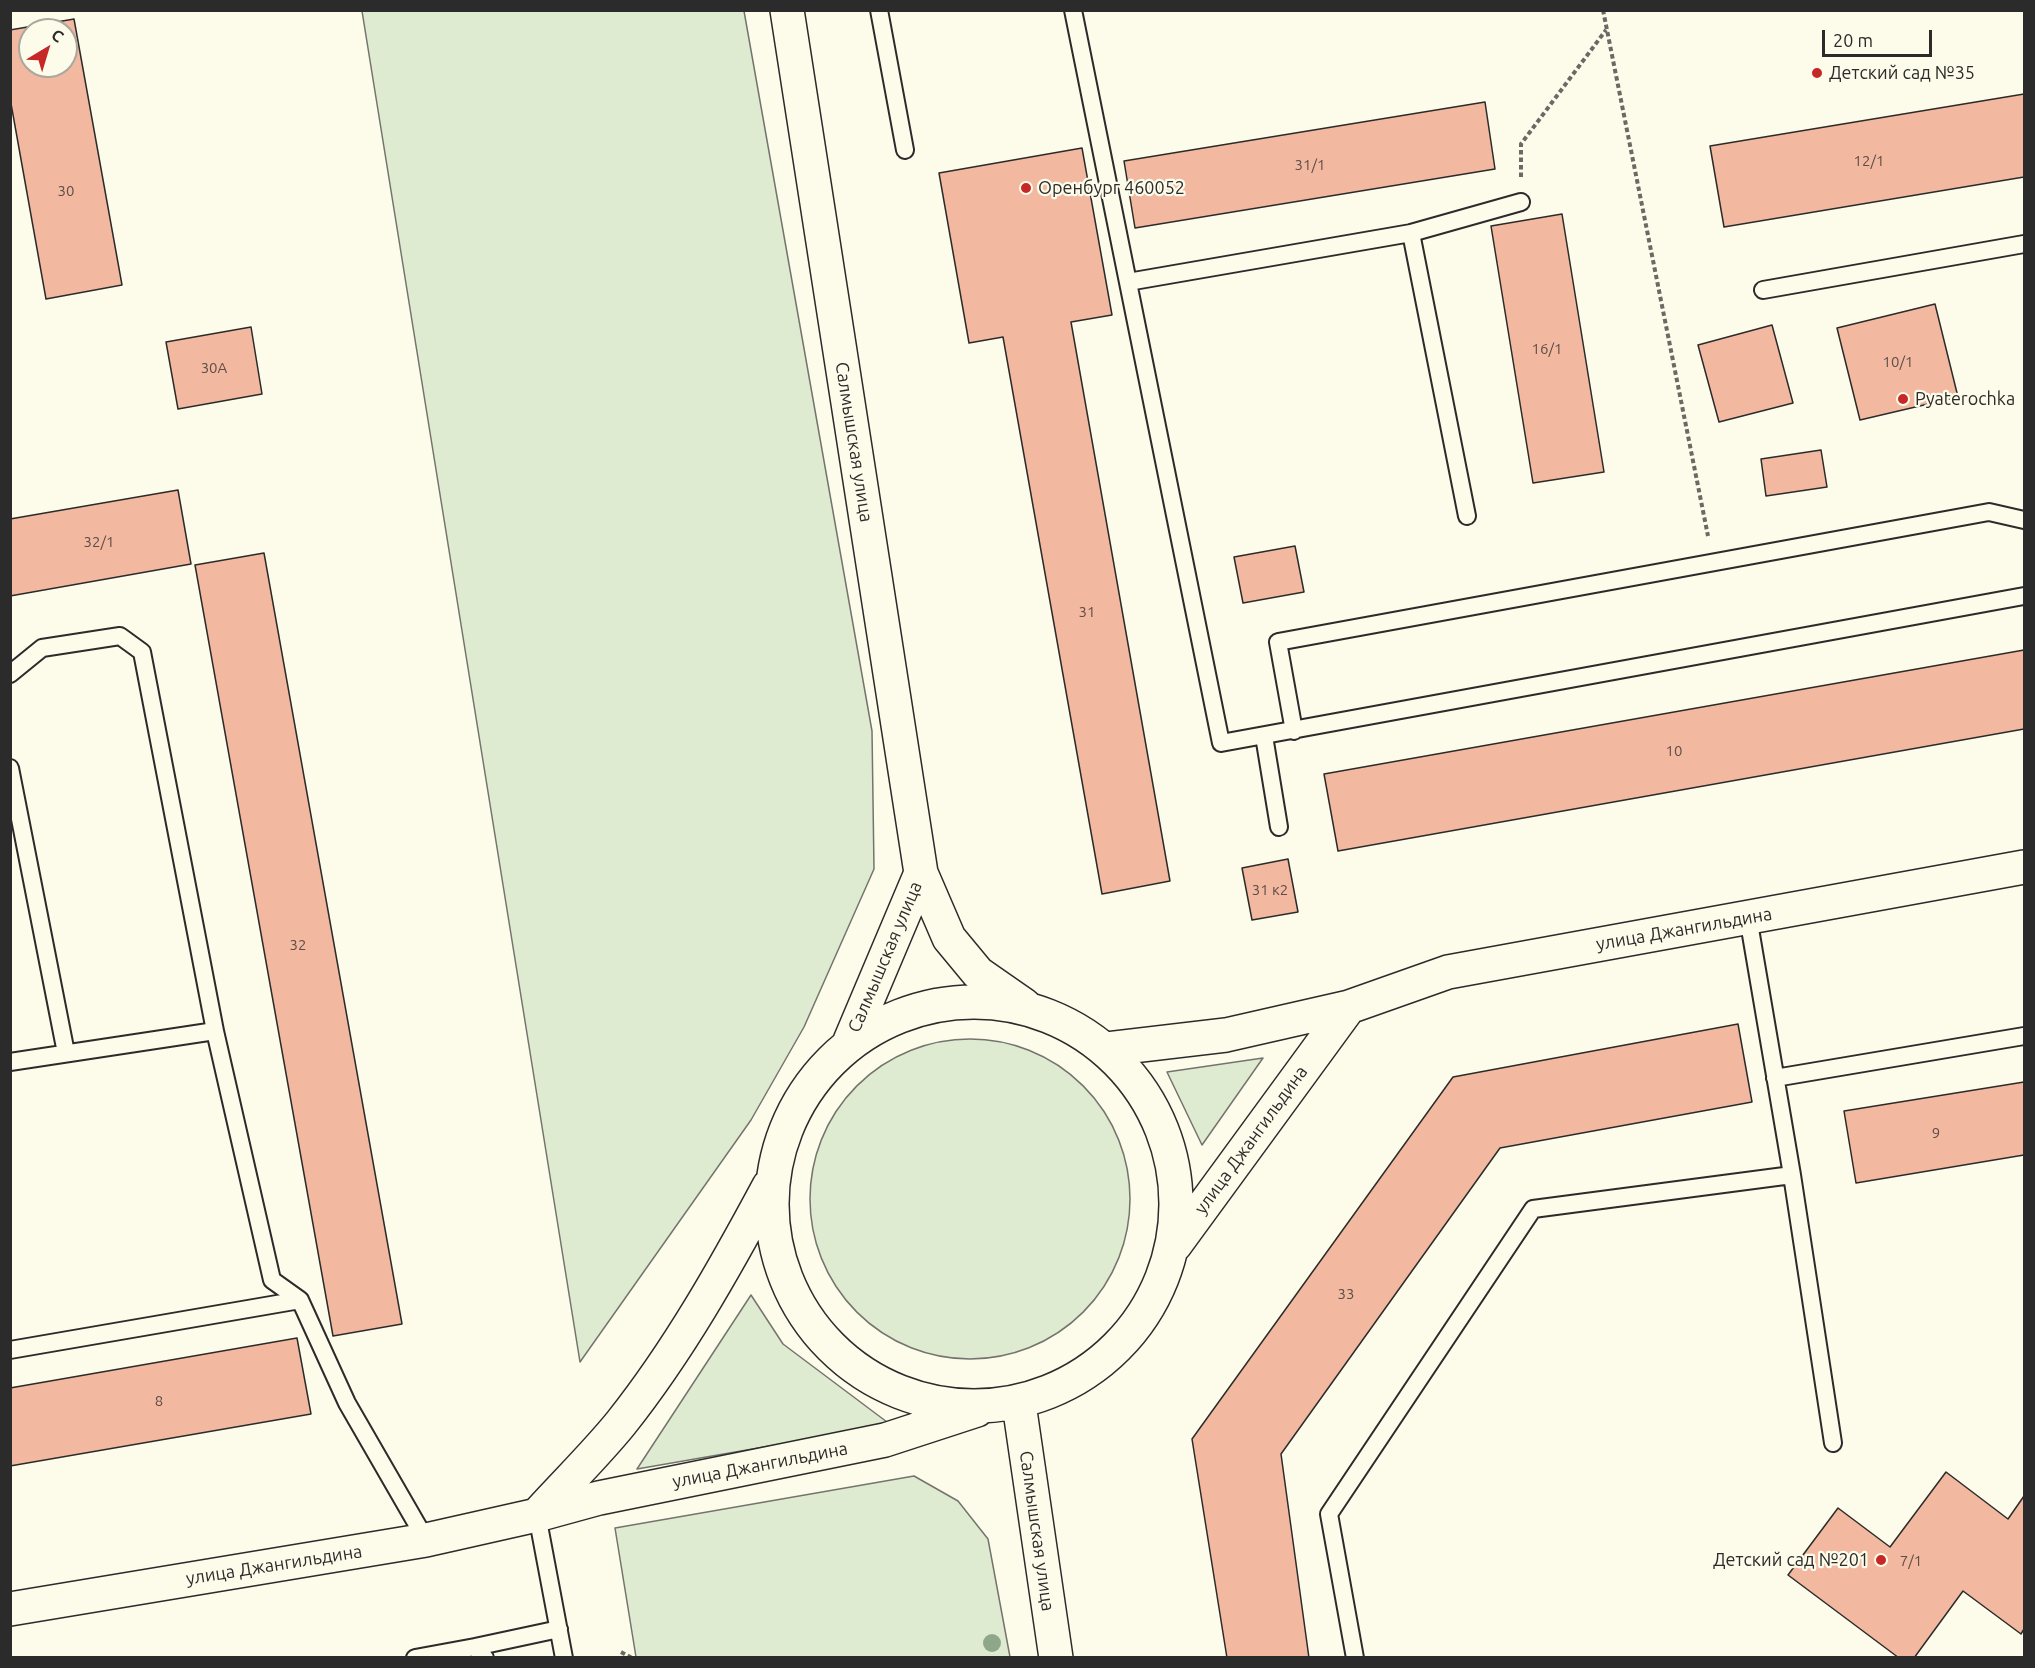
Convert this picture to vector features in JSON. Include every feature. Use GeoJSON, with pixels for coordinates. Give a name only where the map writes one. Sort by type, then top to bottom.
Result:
{"type":"FeatureCollection","features":[{"type":"Feature","properties":{"kind":"main road","name":"Салмышская улица"},"geometry":{"type":"LineString","coordinates":[[787,10],[921,873],[949,938],[978,973],[1028,1007],[1107,1049]]}},
{"type":"Feature","properties":{"kind":"main road","name":"улица Джангильдина"},"geometry":{"type":"LineString","coordinates":[[1107,1049],[1227,1035],[1349,1007],[1448,972],[2025,867]]}},
{"type":"Feature","properties":{"kind":"main road","name":"Салмышская улица"},"geometry":{"type":"LineString","coordinates":[[850,1041],[921,873]]}},
{"type":"Feature","properties":{"kind":"main road"},"geometry":{"type":"LineString","coordinates":[[537,1515],[620,1424],[681,1339],[730,1260],[770,1186],[782,1131],[810,1081],[850,1041],[905,1011],[967,1000],[1028,1007]]}},
{"type":"Feature","properties":{"kind":"main road","name":"улица Джангильдина"},"geometry":{"type":"LineString","coordinates":[[1175,1245],[1349,1007]]}},
{"type":"Feature","properties":{"kind":"main road"},"geometry":{"type":"LineString","coordinates":[[770,1186],[780,1271],[825,1345],[896,1394],[981,1409],[1018,1404],[1090,1373],[1145,1317],[1175,1245],[1176,1173],[1153,1105],[1107,1049]]}},
{"type":"Feature","properties":{"kind":"main road","name":"Салмышская улица"},"geometry":{"type":"LineString","coordinates":[[1018,1404],[1056,1658]]}},
{"type":"Feature","properties":{"kind":"main road","name":"улица Джангильдина"},"geometry":{"type":"LineString","coordinates":[[10,1609],[426,1540],[537,1515],[599,1498],[885,1440],[981,1409]]}},
{"type":"Feature","properties":{"kind":"lane"},"geometry":{"type":"LineString","coordinates":[[879,10],[905,150]]}},
{"type":"Feature","properties":{"kind":"lane"},"geometry":{"type":"LineString","coordinates":[[1073,10],[1221,743],[2025,596]]}},
{"type":"Feature","properties":{"kind":"lane"},"geometry":{"type":"LineString","coordinates":[[1128,282],[1411,233],[1521,202]]}},
{"type":"Feature","properties":{"kind":"lane"},"geometry":{"type":"LineString","coordinates":[[1411,233],[1467,516]]}},
{"type":"Feature","properties":{"kind":"lane"},"geometry":{"type":"LineString","coordinates":[[1762,290],[2025,244]]}},
{"type":"Feature","properties":{"kind":"lane"},"geometry":{"type":"LineString","coordinates":[[1294,731],[1278,642],[1989,512],[2025,520]]}},
{"type":"Feature","properties":{"kind":"lane"},"geometry":{"type":"LineString","coordinates":[[10,674],[42,648],[120,636],[142,652],[215,1030],[272,1280],[300,1300],[347,1403],[426,1540]]}},
{"type":"Feature","properties":{"kind":"lane"},"geometry":{"type":"LineString","coordinates":[[1264,736],[1279,827]]}},
{"type":"Feature","properties":{"kind":"lane"},"geometry":{"type":"LineString","coordinates":[[10,768],[66,1053]]}},
{"type":"Feature","properties":{"kind":"lane"},"geometry":{"type":"LineString","coordinates":[[1748,918],[1792,1175],[1833,1443]]}},
{"type":"Feature","properties":{"kind":"lane"},"geometry":{"type":"LineString","coordinates":[[10,1062],[215,1030]]}},
{"type":"Feature","properties":{"kind":"lane"},"geometry":{"type":"LineString","coordinates":[[1775,1078],[2025,1036]]}},
{"type":"Feature","properties":{"kind":"lane"},"geometry":{"type":"LineString","coordinates":[[1355,1658],[1329,1514],[1533,1209],[1792,1175]]}},
{"type":"Feature","properties":{"kind":"lane"},"geometry":{"type":"LineString","coordinates":[[10,1350],[300,1300]]}},
{"type":"Feature","properties":{"kind":"lane"},"geometry":{"type":"LineString","coordinates":[[537,1515],[564,1658]]}},
{"type":"Feature","properties":{"kind":"lane"},"geometry":{"type":"LineString","coordinates":[[415,1658],[480,1652],[559,1629]]}},
{"type":"Feature","properties":{"kind":"path"},"geometry":{"type":"LineString","coordinates":[[1604,10],[1713,563]]}},
{"type":"Feature","properties":{"kind":"path"},"geometry":{"type":"LineString","coordinates":[[1521,202],[1521,144],[1607,29]]}},
{"type":"Feature","properties":{"kind":"path"},"geometry":{"type":"LineString","coordinates":[[621,1652],[633,1658]]}},
{"type":"Feature","properties":{"kind":"green space"},"geometry":{"type":"Polygon","coordinates":[[[362,11],[744,11],[872,731],[874,869],[804,1027],[751,1120],[580,1362],[362,11]]]}},
{"type":"Feature","properties":{"kind":"green space"},"geometry":{"type":"Polygon","coordinates":[[[970,1039],[1001,1042],[1031,1051],[1072,1075],[1094,1097],[1118,1138],[1127,1168],[1130,1199],[1127,1230],[1118,1260],[1094,1301],[1072,1323],[1031,1347],[1001,1356],[970,1359],[939,1356],[909,1347],[868,1323],[846,1301],[822,1260],[813,1230],[810,1199],[813,1168],[822,1138],[846,1097],[868,1075],[909,1051],[939,1042],[970,1039]]]}},
{"type":"Feature","properties":{"kind":"green space"},"geometry":{"type":"Polygon","coordinates":[[[1263,1058],[1202,1145],[1167,1072],[1263,1058]]]}},
{"type":"Feature","properties":{"kind":"green space"},"geometry":{"type":"Polygon","coordinates":[[[751,1295],[783,1344],[891,1425],[637,1469],[751,1295]]]}},
{"type":"Feature","properties":{"kind":"green space"},"geometry":{"type":"Polygon","coordinates":[[[914,1476],[958,1501],[988,1539],[1010,1657],[636,1657],[615,1528],[914,1476]]]}},
{"type":"Feature","properties":{"kind":"building"},"geometry":{"type":"Polygon","coordinates":[[[18,29],[18,78],[78,78],[78,41],[122,285],[46,299],[10,98],[10,30],[18,29]]]}},
{"type":"Feature","properties":{"kind":"building"},"geometry":{"type":"Polygon","coordinates":[[[2024,94],[2024,177],[1724,227],[1710,146],[2024,94]]]}},
{"type":"Feature","properties":{"kind":"building"},"geometry":{"type":"Polygon","coordinates":[[[1485,102],[1495,169],[1135,228],[1124,161],[1485,102]]]}},
{"type":"Feature","properties":{"kind":"building"},"geometry":{"type":"Polygon","coordinates":[[[1082,148],[1112,315],[1071,322],[1170,881],[1102,894],[1003,337],[969,343],[939,173],[1082,148]]]}},
{"type":"Feature","properties":{"kind":"building"},"geometry":{"type":"Polygon","coordinates":[[[1562,214],[1604,472],[1533,483],[1491,226],[1562,214]]]}},
{"type":"Feature","properties":{"kind":"building"},"geometry":{"type":"Polygon","coordinates":[[[1935,304],[1958,397],[1860,420],[1837,328],[1935,304]]]}},
{"type":"Feature","properties":{"kind":"building"},"geometry":{"type":"Polygon","coordinates":[[[1772,325],[1793,403],[1719,422],[1698,345],[1772,325]]]}},
{"type":"Feature","properties":{"kind":"building"},"geometry":{"type":"Polygon","coordinates":[[[251,327],[262,394],[178,409],[166,342],[251,327]]]}},
{"type":"Feature","properties":{"kind":"building"},"geometry":{"type":"Polygon","coordinates":[[[1821,450],[1827,487],[1766,496],[1761,459],[1821,450]]]}},
{"type":"Feature","properties":{"kind":"building"},"geometry":{"type":"Polygon","coordinates":[[[178,490],[191,564],[10,596],[10,519],[178,490]]]}},
{"type":"Feature","properties":{"kind":"building"},"geometry":{"type":"Polygon","coordinates":[[[1295,546],[1304,592],[1243,603],[1234,557],[1295,546]]]}},
{"type":"Feature","properties":{"kind":"building"},"geometry":{"type":"Polygon","coordinates":[[[264,553],[402,1324],[333,1336],[195,565],[264,553]]]}},
{"type":"Feature","properties":{"kind":"building"},"geometry":{"type":"Polygon","coordinates":[[[2024,650],[2024,729],[1338,851],[1324,774],[2024,650]]]}},
{"type":"Feature","properties":{"kind":"building"},"geometry":{"type":"Polygon","coordinates":[[[1288,859],[1298,912],[1252,920],[1242,868],[1288,859]]]}},
{"type":"Feature","properties":{"kind":"building"},"geometry":{"type":"Polygon","coordinates":[[[1738,1024],[1752,1102],[1500,1148],[1281,1454],[1309,1658],[1227,1658],[1192,1439],[1453,1077],[1738,1024]]]}},
{"type":"Feature","properties":{"kind":"building"},"geometry":{"type":"Polygon","coordinates":[[[2024,1082],[2024,1155],[1856,1183],[1844,1111],[2024,1082]]]}},
{"type":"Feature","properties":{"kind":"building"},"geometry":{"type":"Polygon","coordinates":[[[297,1338],[311,1414],[10,1466],[10,1388],[297,1338]]]}},
{"type":"Feature","properties":{"kind":"building"},"geometry":{"type":"Polygon","coordinates":[[[1946,1472],[2008,1519],[2024,1496],[2024,1629],[2021,1634],[1963,1591],[1914,1658],[1899,1658],[1788,1575],[1838,1508],[1890,1547],[1946,1472]]]}},
{"type":"Feature","properties":{"kind":"place","name":"Детский сад №35"},"geometry":{"type":"Point","coordinates":[1817,73]}},
{"type":"Feature","properties":{"kind":"place","name":"Оренбург 460052"},"geometry":{"type":"Point","coordinates":[1026,188]}},
{"type":"Feature","properties":{"kind":"place","name":"Pyaterochka"},"geometry":{"type":"Point","coordinates":[1903,399]}},
{"type":"Feature","properties":{"kind":"place","name":"Детский сад №201"},"geometry":{"type":"Point","coordinates":[1881,1560]}}]}
